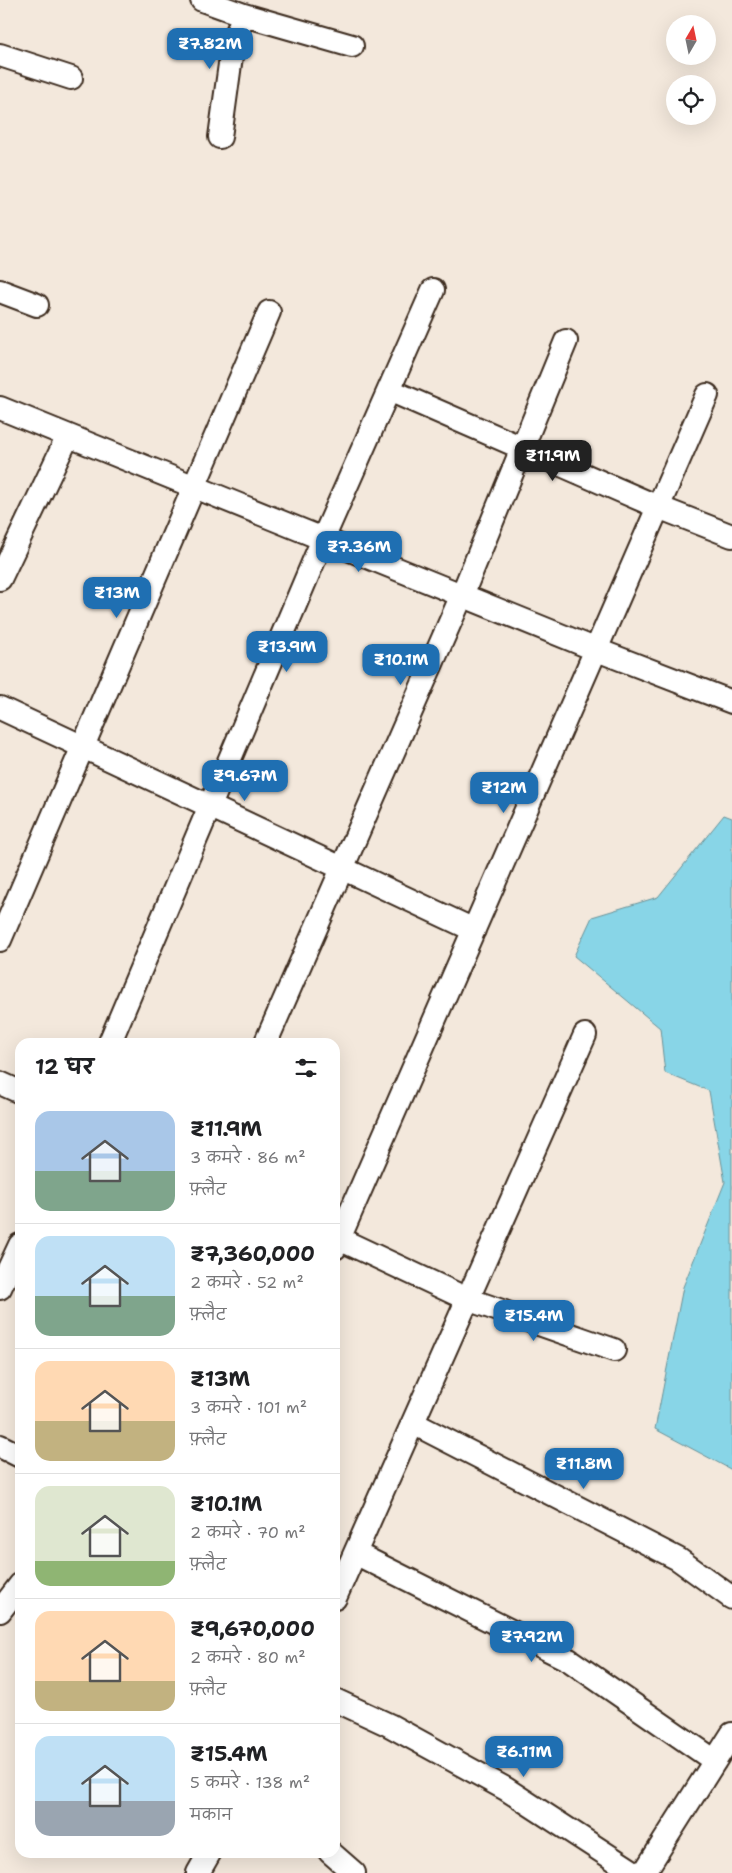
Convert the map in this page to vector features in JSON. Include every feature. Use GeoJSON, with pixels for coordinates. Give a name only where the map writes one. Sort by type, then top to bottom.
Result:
{"type":"FeatureCollection","features":[{"type":"Feature","properties":{"kind":"street"},"geometry":{"type":"LineString","coordinates":[[202,0],[244,15],[352,46]]}},
{"type":"Feature","properties":{"kind":"street"},"geometry":{"type":"LineString","coordinates":[[220,137],[233,42],[244,15]]}},
{"type":"Feature","properties":{"kind":"street"},"geometry":{"type":"LineString","coordinates":[[0,55],[71,78]]}},
{"type":"Feature","properties":{"kind":"street"},"geometry":{"type":"LineString","coordinates":[[112,1038],[324,539],[433,290]]}},
{"type":"Feature","properties":{"kind":"street"},"geometry":{"type":"LineString","coordinates":[[0,291],[37,306]]}},
{"type":"Feature","properties":{"kind":"street"},"geometry":{"type":"LineString","coordinates":[[0,940],[269,312]]}},
{"type":"Feature","properties":{"kind":"street"},"geometry":{"type":"LineString","coordinates":[[268,1038],[462,595],[566,341]]}},
{"type":"Feature","properties":{"kind":"street"},"geometry":{"type":"LineString","coordinates":[[389,390],[658,507],[732,536]]}},
{"type":"Feature","properties":{"kind":"street"},"geometry":{"type":"LineString","coordinates":[[340,1233],[707,395]]}},
{"type":"Feature","properties":{"kind":"street"},"geometry":{"type":"LineString","coordinates":[[0,408],[596,650],[730,694]]}},
{"type":"Feature","properties":{"kind":"street"},"geometry":{"type":"LineString","coordinates":[[0,579],[68,436]]}},
{"type":"Feature","properties":{"kind":"street"},"geometry":{"type":"LineString","coordinates":[[0,708],[474,930]]}},
{"type":"Feature","properties":{"kind":"street"},"geometry":{"type":"LineString","coordinates":[[340,1587],[585,1035]]}},
{"type":"Feature","properties":{"kind":"street"},"geometry":{"type":"LineString","coordinates":[[0,1083],[15,1090]]}},
{"type":"Feature","properties":{"kind":"street"},"geometry":{"type":"LineString","coordinates":[[340,1244],[467,1299],[614,1350]]}},
{"type":"Feature","properties":{"kind":"street"},"geometry":{"type":"LineString","coordinates":[[0,1288],[15,1256]]}},
{"type":"Feature","properties":{"kind":"street"},"geometry":{"type":"LineString","coordinates":[[413,1423],[678,1560],[732,1598]]}},
{"type":"Feature","properties":{"kind":"street"},"geometry":{"type":"LineString","coordinates":[[0,1446],[15,1454]]}},
{"type":"Feature","properties":{"kind":"street"},"geometry":{"type":"LineString","coordinates":[[355,1553],[568,1660],[715,1761]]}},
{"type":"Feature","properties":{"kind":"street"},"geometry":{"type":"LineString","coordinates":[[2,1604],[15,1590]]}},
{"type":"Feature","properties":{"kind":"street"},"geometry":{"type":"LineString","coordinates":[[340,1702],[389,1726],[506,1789],[635,1873]]}},
{"type":"Feature","properties":{"kind":"street"},"geometry":{"type":"LineString","coordinates":[[644,1873],[732,1734]]}},
{"type":"Feature","properties":{"kind":"street"},"geometry":{"type":"LineString","coordinates":[[198,1873],[207,1858]]}},
{"type":"Feature","properties":{"kind":"street"},"geometry":{"type":"LineString","coordinates":[[337,1858],[354,1873]]}},
{"type":"Feature","properties":{"kind":"water"},"geometry":{"type":"Polygon","coordinates":[[[724,815],[732,818],[732,1470],[655,1429],[683,1287],[725,1182],[709,1091],[665,1073],[660,1028],[574,956],[592,917],[658,897],[724,815]]]}}]}
